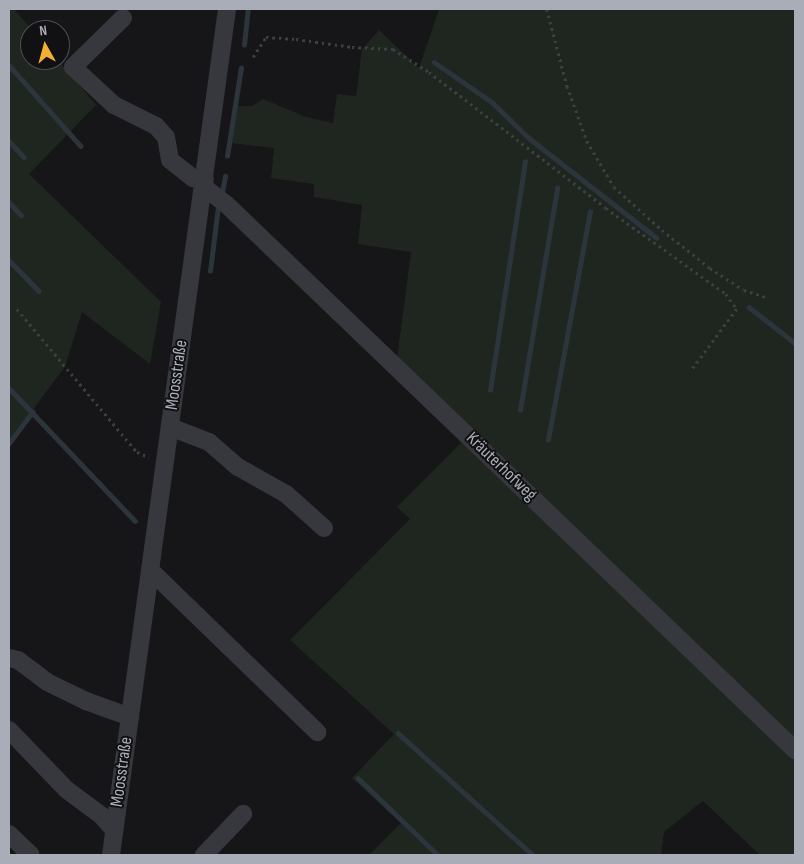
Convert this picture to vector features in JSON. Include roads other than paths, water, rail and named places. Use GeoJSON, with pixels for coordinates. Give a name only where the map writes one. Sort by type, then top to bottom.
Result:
{"type":"FeatureCollection","features":[{"type":"Feature","properties":{"kind":"street","name":"Moosstraße"},"geometry":{"type":"LineString","coordinates":[[111,855],[227,9]]}},
{"type":"Feature","properties":{"kind":"street"},"geometry":{"type":"LineString","coordinates":[[123,18],[73,67],[114,105],[156,126],[166,137],[170,160],[192,178],[204,183]]}},
{"type":"Feature","properties":{"kind":"street","name":"Kräuterhofweg"},"geometry":{"type":"LineString","coordinates":[[204,183],[795,750]]}},
{"type":"Feature","properties":{"kind":"street"},"geometry":{"type":"LineString","coordinates":[[170,427],[209,442],[238,467],[286,494],[324,528]]}},
{"type":"Feature","properties":{"kind":"street"},"geometry":{"type":"LineString","coordinates":[[150,570],[317,732]]}},
{"type":"Feature","properties":{"kind":"street"},"geometry":{"type":"LineString","coordinates":[[9,658],[18,660],[47,682],[86,701],[130,717]]}},
{"type":"Feature","properties":{"kind":"street"},"geometry":{"type":"LineString","coordinates":[[9,730],[67,790],[102,816],[114,830]]}},
{"type":"Feature","properties":{"kind":"street"},"geometry":{"type":"LineString","coordinates":[[204,855],[243,814]]}},
{"type":"Feature","properties":{"kind":"street"},"geometry":{"type":"LineString","coordinates":[[9,834],[31,855]]}},
{"type":"Feature","properties":{"kind":"waterway"},"geometry":{"type":"LineString","coordinates":[[244,45],[248,9]]}},
{"type":"Feature","properties":{"kind":"waterway"},"geometry":{"type":"LineString","coordinates":[[434,62],[492,102],[529,138],[657,238]]}},
{"type":"Feature","properties":{"kind":"waterway"},"geometry":{"type":"LineString","coordinates":[[9,65],[81,146]]}},
{"type":"Feature","properties":{"kind":"waterway"},"geometry":{"type":"LineString","coordinates":[[227,156],[241,68]]}},
{"type":"Feature","properties":{"kind":"waterway"},"geometry":{"type":"LineString","coordinates":[[9,141],[24,157]]}},
{"type":"Feature","properties":{"kind":"waterway"},"geometry":{"type":"LineString","coordinates":[[490,390],[525,162]]}},
{"type":"Feature","properties":{"kind":"waterway"},"geometry":{"type":"LineString","coordinates":[[222,192],[225,176]]}},
{"type":"Feature","properties":{"kind":"waterway"},"geometry":{"type":"LineString","coordinates":[[520,410],[557,188]]}},
{"type":"Feature","properties":{"kind":"waterway"},"geometry":{"type":"LineString","coordinates":[[9,202],[21,215]]}},
{"type":"Feature","properties":{"kind":"waterway"},"geometry":{"type":"LineString","coordinates":[[210,271],[218,207]]}},
{"type":"Feature","properties":{"kind":"waterway"},"geometry":{"type":"LineString","coordinates":[[548,440],[590,212]]}},
{"type":"Feature","properties":{"kind":"waterway"},"geometry":{"type":"LineString","coordinates":[[9,260],[39,291]]}},
{"type":"Feature","properties":{"kind":"waterway"},"geometry":{"type":"LineString","coordinates":[[749,307],[795,343]]}},
{"type":"Feature","properties":{"kind":"waterway"},"geometry":{"type":"LineString","coordinates":[[9,388],[135,521]]}},
{"type":"Feature","properties":{"kind":"waterway"},"geometry":{"type":"LineString","coordinates":[[9,443],[32,412]]}},
{"type":"Feature","properties":{"kind":"waterway"},"geometry":{"type":"LineString","coordinates":[[398,733],[533,855]]}},
{"type":"Feature","properties":{"kind":"waterway"},"geometry":{"type":"LineString","coordinates":[[358,778],[438,855]]}}]}
